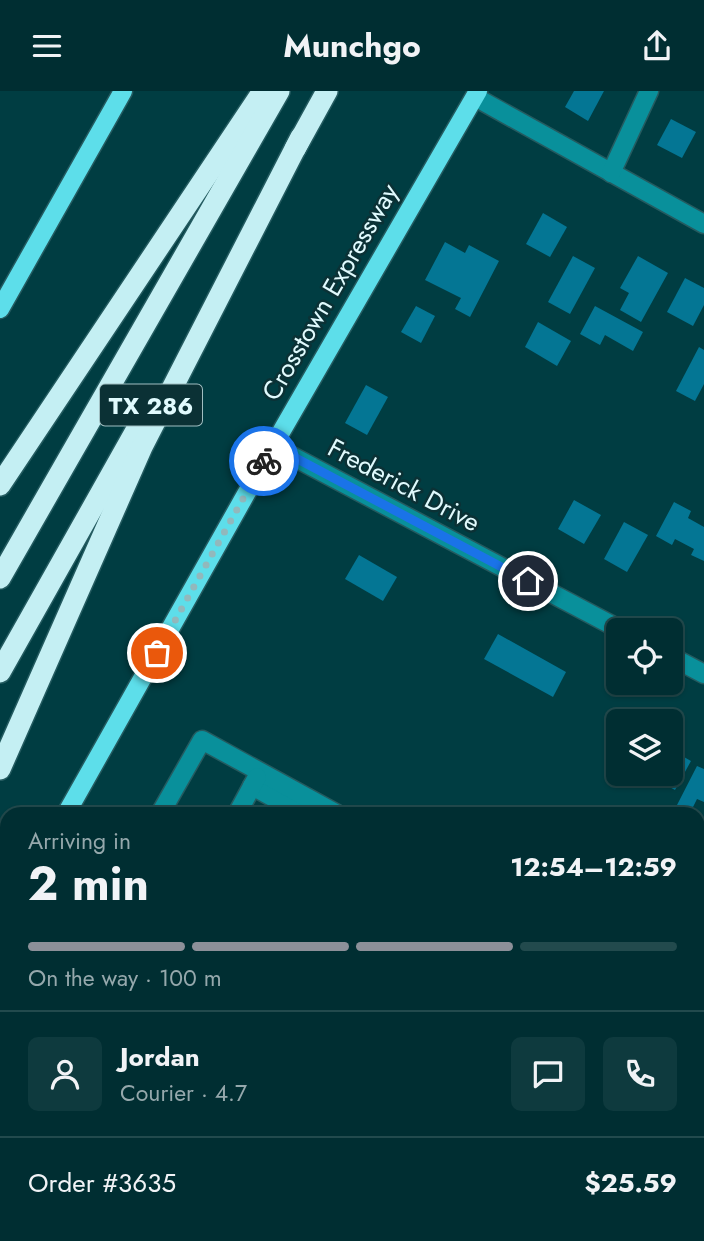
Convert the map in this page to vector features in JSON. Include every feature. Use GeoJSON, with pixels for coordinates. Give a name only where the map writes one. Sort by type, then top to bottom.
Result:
{"type":"FeatureCollection","features":[{"type":"Feature","properties":{"kind":"highway"},"geometry":{"type":"LineString","coordinates":[[0,485],[263,91]]}},
{"type":"Feature","properties":{"kind":"highway","name":"TX 286"},"geometry":{"type":"LineString","coordinates":[[0,578],[279,91]]}},
{"type":"Feature","properties":{"kind":"highway","name":"TX 286"},"geometry":{"type":"LineString","coordinates":[[0,672],[327,91]]}},
{"type":"Feature","properties":{"kind":"highway"},"geometry":{"type":"LineString","coordinates":[[0,769],[142,447],[301,137]]}},
{"type":"Feature","properties":{"kind":"main road"},"geometry":{"type":"LineString","coordinates":[[2,301],[123,91]]}},
{"type":"Feature","properties":{"kind":"main road","name":"Crosstown Expressway"},"geometry":{"type":"LineString","coordinates":[[70,807],[273,446],[477,94]]}},
{"type":"Feature","properties":{"kind":"street"},"geometry":{"type":"LineString","coordinates":[[611,173],[649,91]]}},
{"type":"Feature","properties":{"kind":"street"},"geometry":{"type":"LineString","coordinates":[[477,94],[611,173],[703,222]]}},
{"type":"Feature","properties":{"kind":"street","name":"Frederick Drive"},"geometry":{"type":"LineString","coordinates":[[273,446],[606,622]]}},
{"type":"Feature","properties":{"kind":"street"},"geometry":{"type":"LineString","coordinates":[[683,663],[704,674]]}},
{"type":"Feature","properties":{"kind":"street"},"geometry":{"type":"LineString","coordinates":[[164,807],[202,740],[294,807]]}},
{"type":"Feature","properties":{"kind":"street"},"geometry":{"type":"LineString","coordinates":[[241,807],[256,779]]}},
{"type":"Feature","properties":{"kind":"street"},"geometry":{"type":"LineString","coordinates":[[256,779],[321,807]]}},
{"type":"Feature","properties":{"kind":"building"},"geometry":{"type":"Polygon","coordinates":[[[574,91],[604,91],[588,121],[565,107],[574,91]]]}},
{"type":"Feature","properties":{"kind":"building"},"geometry":{"type":"Polygon","coordinates":[[[671,119],[696,132],[682,158],[657,145],[671,119]]]}},
{"type":"Feature","properties":{"kind":"building"},"geometry":{"type":"Polygon","coordinates":[[[543,213],[567,227],[550,257],[526,244],[543,213]]]}},
{"type":"Feature","properties":{"kind":"building"},"geometry":{"type":"Polygon","coordinates":[[[445,242],[465,253],[469,245],[499,261],[470,317],[455,309],[461,298],[425,280],[445,242]]]}},
{"type":"Feature","properties":{"kind":"building"},"geometry":{"type":"Polygon","coordinates":[[[573,256],[595,268],[570,314],[548,302],[573,256]]]}},
{"type":"Feature","properties":{"kind":"building"},"geometry":{"type":"Polygon","coordinates":[[[638,256],[668,273],[641,322],[620,310],[629,293],[620,288],[638,256]]]}},
{"type":"Feature","properties":{"kind":"building"},"geometry":{"type":"Polygon","coordinates":[[[685,278],[704,288],[704,305],[693,326],[667,312],[685,278]]]}},
{"type":"Feature","properties":{"kind":"building"},"geometry":{"type":"Polygon","coordinates":[[[416,306],[435,316],[421,343],[401,332],[416,306]]]}},
{"type":"Feature","properties":{"kind":"building"},"geometry":{"type":"Polygon","coordinates":[[[595,306],[643,332],[633,351],[605,335],[600,345],[580,334],[595,306]]]}},
{"type":"Feature","properties":{"kind":"building"},"geometry":{"type":"Polygon","coordinates":[[[538,322],[571,341],[557,366],[525,347],[538,322]]]}},
{"type":"Feature","properties":{"kind":"building"},"geometry":{"type":"Polygon","coordinates":[[[699,347],[704,350],[704,384],[695,401],[676,391],[699,347]]]}},
{"type":"Feature","properties":{"kind":"building"},"geometry":{"type":"Polygon","coordinates":[[[366,385],[388,397],[367,435],[345,423],[366,385]]]}},
{"type":"Feature","properties":{"kind":"building"},"geometry":{"type":"Polygon","coordinates":[[[574,500],[601,515],[584,544],[558,529],[574,500]]]}},
{"type":"Feature","properties":{"kind":"building"},"geometry":{"type":"Polygon","coordinates":[[[674,502],[691,511],[688,518],[704,527],[704,561],[691,555],[694,549],[675,539],[672,545],[656,536],[674,502]]]}},
{"type":"Feature","properties":{"kind":"building"},"geometry":{"type":"Polygon","coordinates":[[[624,522],[648,535],[627,572],[604,559],[624,522]]]}},
{"type":"Feature","properties":{"kind":"building"},"geometry":{"type":"Polygon","coordinates":[[[359,555],[397,577],[383,601],[345,579],[359,555]]]}},
{"type":"Feature","properties":{"kind":"building"},"geometry":{"type":"Polygon","coordinates":[[[498,634],[566,672],[553,697],[484,659],[498,634]]]}},
{"type":"Feature","properties":{"kind":"building"},"geometry":{"type":"Polygon","coordinates":[[[683,756],[691,761],[683,776],[683,756]]]}},
{"type":"Feature","properties":{"kind":"building"},"geometry":{"type":"Polygon","coordinates":[[[697,766],[704,769],[704,802],[697,799],[693,807],[677,805],[697,766]]]}},
{"type":"Feature","properties":{"kind":"way so far"},"geometry":{"type":"LineString","coordinates":[[157,653],[264,461]]}},
{"type":"Feature","properties":{"kind":"route"},"geometry":{"type":"LineString","coordinates":[[264,461],[273,446],[528,581]]}}]}
